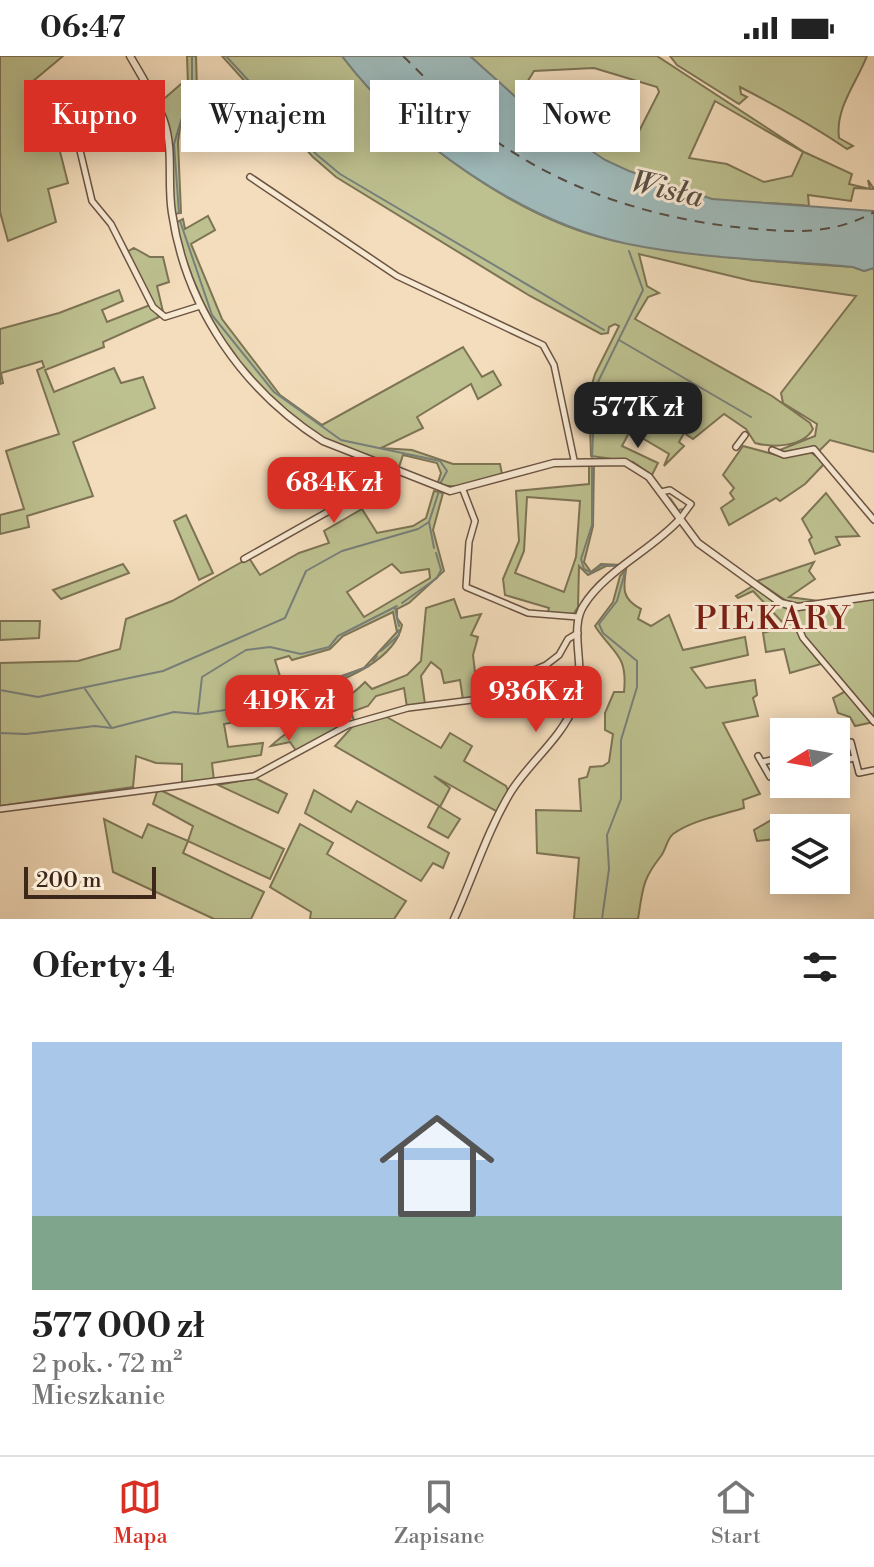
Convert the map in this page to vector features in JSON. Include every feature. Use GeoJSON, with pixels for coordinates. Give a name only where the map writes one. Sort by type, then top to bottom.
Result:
{"type":"FeatureCollection","features":[{"type":"Feature","properties":{"kind":"street"},"geometry":{"type":"LineString","coordinates":[[130,56],[164,121],[173,220],[205,320],[256,387],[283,412],[323,441],[444,490],[463,490],[531,468],[574,460],[634,465],[661,492],[703,547],[789,606],[803,638],[874,722]]}},
{"type":"Feature","properties":{"kind":"street"},"geometry":{"type":"LineString","coordinates":[[80,152],[92,201],[111,224],[153,307],[165,317],[200,306]]}},
{"type":"Feature","properties":{"kind":"street"},"geometry":{"type":"LineString","coordinates":[[250,177],[397,276],[543,345],[554,365],[574,460]]}},
{"type":"Feature","properties":{"kind":"street"},"geometry":{"type":"LineString","coordinates":[[736,447],[745,435]]}},
{"type":"Feature","properties":{"kind":"street"},"geometry":{"type":"LineString","coordinates":[[772,450],[784,455],[814,449],[874,520]]}},
{"type":"Feature","properties":{"kind":"street"},"geometry":{"type":"LineString","coordinates":[[244,559],[400,471]]}},
{"type":"Feature","properties":{"kind":"street"},"geometry":{"type":"LineString","coordinates":[[463,490],[475,521],[469,539],[466,587],[528,613],[578,617]]}},
{"type":"Feature","properties":{"kind":"street"},"geometry":{"type":"LineString","coordinates":[[454,919],[511,792],[562,728],[576,704],[582,673],[578,617],[587,599],[680,519],[691,504],[670,490],[661,492]]}},
{"type":"Feature","properties":{"kind":"street"},"geometry":{"type":"LineString","coordinates":[[789,606],[874,596]]}},
{"type":"Feature","properties":{"kind":"street"},"geometry":{"type":"LineString","coordinates":[[0,809],[100,793],[254,776],[348,725],[408,708],[480,699],[508,681],[546,665],[559,655],[568,639],[578,633]]}},
{"type":"Feature","properties":{"kind":"street"},"geometry":{"type":"LineString","coordinates":[[850,742],[859,773],[874,770]]}},
{"type":"Feature","properties":{"kind":"street"},"geometry":{"type":"LineString","coordinates":[[770,758],[760,759],[770,777]]}},
{"type":"Feature","properties":{"kind":"street"},"geometry":{"type":"LineString","coordinates":[[850,759],[854,758]]}},
{"type":"Feature","properties":{"kind":"green space"},"geometry":{"type":"Polygon","coordinates":[[[0,56],[63,56],[34,80],[24,80],[24,152],[60,152],[68,183],[48,189],[56,222],[8,241],[0,212],[0,56]]]}},
{"type":"Feature","properties":{"kind":"green space"},"geometry":{"type":"Polygon","coordinates":[[[187,56],[196,56],[197,80],[188,80],[187,56]]]}},
{"type":"Feature","properties":{"kind":"green space"},"geometry":{"type":"Polygon","coordinates":[[[222,56],[342,56],[370,89],[370,152],[440,152],[502,194],[540,214],[616,241],[734,258],[853,267],[864,271],[874,268],[874,452],[830,440],[819,451],[814,448],[783,454],[777,451],[815,436],[817,424],[783,403],[781,393],[856,296],[752,281],[639,254],[647,286],[659,293],[648,297],[635,319],[772,396],[810,423],[813,429],[795,443],[762,445],[755,443],[746,429],[724,414],[693,439],[684,433],[679,442],[684,446],[664,466],[669,454],[630,431],[622,446],[658,463],[652,475],[633,462],[591,456],[589,394],[595,374],[619,326],[615,324],[609,327],[608,333],[601,334],[530,296],[336,177],[313,157],[308,152],[354,152],[354,80],[244,80],[222,56]]]}},
{"type":"Feature","properties":{"kind":"green space"},"geometry":{"type":"Polygon","coordinates":[[[470,56],[657,56],[804,152],[852,174],[849,184],[869,189],[854,188],[851,201],[808,195],[809,206],[723,201],[677,191],[644,179],[590,152],[640,152],[640,129],[659,92],[657,87],[594,68],[534,71],[528,80],[515,80],[515,97],[470,56]],[[715,101],[689,158],[727,164],[764,182],[792,176],[803,152],[715,101]]]}},
{"type":"Feature","properties":{"kind":"green space"},"geometry":{"type":"Polygon","coordinates":[[[670,56],[867,56],[840,116],[839,138],[853,146],[847,149],[807,123],[740,87],[741,94],[747,97],[739,104],[677,65],[670,56]]]}},
{"type":"Feature","properties":{"kind":"green space"},"geometry":{"type":"Polygon","coordinates":[[[181,84],[178,142],[181,213],[174,214],[169,126],[165,118],[165,98],[181,84]]]}},
{"type":"Feature","properties":{"kind":"green space"},"geometry":{"type":"Polygon","coordinates":[[[208,216],[215,230],[191,244],[222,319],[280,395],[322,425],[463,347],[482,377],[493,371],[501,385],[478,399],[471,384],[417,417],[423,428],[381,448],[412,450],[453,464],[500,464],[502,474],[462,487],[437,485],[441,473],[437,463],[403,455],[399,467],[342,447],[296,422],[271,401],[248,375],[210,317],[184,254],[175,223],[183,219],[185,229],[208,216]]]}},
{"type":"Feature","properties":{"kind":"green space"},"geometry":{"type":"Polygon","coordinates":[[[134,248],[150,257],[163,257],[169,282],[157,286],[164,316],[155,306],[127,252],[134,248]]]}},
{"type":"Feature","properties":{"kind":"green space"},"geometry":{"type":"Polygon","coordinates":[[[119,290],[123,301],[102,310],[107,322],[150,305],[159,317],[103,342],[104,347],[45,370],[54,392],[114,368],[121,383],[143,377],[155,408],[73,442],[93,496],[27,516],[29,527],[0,534],[0,515],[24,509],[6,451],[59,434],[37,370],[44,367],[42,361],[1,373],[3,383],[0,384],[0,329],[59,313],[119,290]]]}},
{"type":"Feature","properties":{"kind":"green space"},"geometry":{"type":"Polygon","coordinates":[[[743,446],[784,457],[809,451],[825,463],[805,484],[780,501],[776,498],[729,525],[721,508],[734,499],[730,493],[734,488],[723,475],[743,446]]]}},
{"type":"Feature","properties":{"kind":"green space"},"geometry":{"type":"Polygon","coordinates":[[[594,462],[593,526],[584,562],[591,572],[601,564],[622,565],[606,566],[588,575],[579,566],[578,607],[573,615],[547,615],[549,608],[505,595],[503,579],[519,541],[516,491],[589,484],[589,463],[594,462]],[[527,497],[524,551],[515,573],[564,592],[576,557],[580,501],[527,497]]]}},
{"type":"Feature","properties":{"kind":"green space"},"geometry":{"type":"Polygon","coordinates":[[[434,491],[443,493],[433,530],[444,571],[409,603],[397,609],[397,618],[402,625],[387,652],[373,663],[358,672],[293,700],[294,704],[279,714],[224,724],[228,747],[263,743],[261,755],[212,763],[214,781],[182,783],[182,764],[156,763],[136,756],[133,787],[0,806],[0,663],[78,661],[120,649],[126,619],[172,601],[249,558],[260,575],[299,553],[329,543],[324,531],[362,509],[377,533],[413,526],[426,518],[434,491]],[[392,564],[347,592],[364,617],[430,578],[429,569],[401,573],[392,564]],[[393,612],[343,636],[330,649],[292,660],[289,656],[275,660],[286,696],[364,668],[397,632],[393,612]]]}},
{"type":"Feature","properties":{"kind":"green space"},"geometry":{"type":"Polygon","coordinates":[[[826,493],[859,536],[836,537],[840,545],[815,554],[809,540],[812,537],[802,519],[826,493]]]}},
{"type":"Feature","properties":{"kind":"green space"},"geometry":{"type":"Polygon","coordinates":[[[186,515],[213,573],[199,580],[174,521],[186,515]]]}},
{"type":"Feature","properties":{"kind":"green space"},"geometry":{"type":"Polygon","coordinates":[[[814,562],[809,571],[815,579],[789,597],[819,601],[791,604],[757,581],[814,562]]]}},
{"type":"Feature","properties":{"kind":"green space"},"geometry":{"type":"Polygon","coordinates":[[[123,564],[129,573],[61,599],[53,590],[123,564]]]}},
{"type":"Feature","properties":{"kind":"green space"},"geometry":{"type":"Polygon","coordinates":[[[626,570],[625,593],[641,609],[638,619],[651,626],[669,615],[683,650],[745,637],[748,655],[691,668],[706,688],[755,680],[757,695],[753,698],[758,716],[723,723],[760,794],[743,800],[744,808],[698,821],[673,834],[647,878],[638,919],[574,919],[579,858],[537,853],[536,810],[581,811],[579,779],[587,777],[590,767],[609,762],[613,734],[605,730],[605,713],[614,692],[624,692],[625,679],[618,655],[595,626],[613,602],[620,576],[626,570]]]}},
{"type":"Feature","properties":{"kind":"green space"},"geometry":{"type":"Polygon","coordinates":[[[753,586],[787,609],[801,639],[821,664],[790,673],[784,649],[766,652],[763,633],[786,626],[753,591],[738,598],[736,596],[753,586]]]}},
{"type":"Feature","properties":{"kind":"green space"},"geometry":{"type":"Polygon","coordinates":[[[454,599],[461,618],[481,614],[471,635],[478,637],[473,655],[478,698],[463,700],[460,680],[444,683],[441,670],[431,662],[421,676],[425,704],[407,707],[404,688],[376,696],[368,706],[351,712],[354,720],[297,752],[290,742],[271,746],[343,700],[365,682],[372,689],[407,675],[421,661],[426,608],[454,599]]]}},
{"type":"Feature","properties":{"kind":"green space"},"geometry":{"type":"Polygon","coordinates":[[[874,599],[874,722],[855,726],[850,717],[838,713],[833,698],[848,690],[804,638],[791,609],[874,599]]]}},
{"type":"Feature","properties":{"kind":"green space"},"geometry":{"type":"Polygon","coordinates":[[[0,621],[40,621],[39,638],[0,640],[0,621]]]}},
{"type":"Feature","properties":{"kind":"green space"},"geometry":{"type":"Polygon","coordinates":[[[385,716],[441,748],[450,733],[472,746],[464,761],[506,786],[508,791],[498,812],[434,776],[450,788],[440,807],[460,819],[448,838],[428,827],[439,806],[335,746],[353,726],[385,716]]]}},
{"type":"Feature","properties":{"kind":"green space"},"geometry":{"type":"Polygon","coordinates":[[[255,778],[287,794],[278,813],[218,785],[255,778]]]}},
{"type":"Feature","properties":{"kind":"green space"},"geometry":{"type":"Polygon","coordinates":[[[158,789],[284,849],[270,879],[188,841],[193,826],[153,804],[158,789]]]}},
{"type":"Feature","properties":{"kind":"green space"},"geometry":{"type":"Polygon","coordinates":[[[314,790],[351,812],[357,801],[449,853],[443,868],[433,863],[421,881],[305,813],[314,790]]]}},
{"type":"Feature","properties":{"kind":"green space"},"geometry":{"type":"Polygon","coordinates":[[[104,819],[142,838],[148,824],[188,841],[183,853],[264,892],[251,919],[214,919],[113,872],[104,819]]]}},
{"type":"Feature","properties":{"kind":"green space"},"geometry":{"type":"Polygon","coordinates":[[[770,821],[770,840],[757,841],[754,830],[770,821]]]}},
{"type":"Feature","properties":{"kind":"green space"},"geometry":{"type":"Polygon","coordinates":[[[300,824],[333,843],[327,854],[406,901],[394,919],[310,919],[311,912],[270,887],[300,824]]]}},
{"type":"Feature","properties":{"kind":"water"},"geometry":{"type":"Polygon","coordinates":[[[342,56],[470,56],[497,80],[370,80],[370,90],[342,56]]]}},
{"type":"Feature","properties":{"kind":"water","name":"Wisła"},"geometry":{"type":"Polygon","coordinates":[[[499,82],[515,96],[515,152],[593,152],[629,171],[712,199],[874,211],[874,268],[864,271],[853,267],[712,256],[628,244],[548,217],[470,174],[440,152],[499,152],[499,82]]]}},
{"type":"Feature","properties":{"kind":"waterway"},"geometry":{"type":"LineString","coordinates":[[179,213],[174,144],[192,84],[192,56]]}},
{"type":"Feature","properties":{"kind":"waterway"},"geometry":{"type":"LineString","coordinates":[[226,56],[316,154],[340,174],[604,330]]}},
{"type":"Feature","properties":{"kind":"waterway"},"geometry":{"type":"LineString","coordinates":[[180,221],[212,315],[274,392],[341,440],[440,461],[447,471],[440,484]]}},
{"type":"Feature","properties":{"kind":"waterway"},"geometry":{"type":"LineString","coordinates":[[592,459],[595,388],[643,290],[629,251]]}},
{"type":"Feature","properties":{"kind":"waterway"},"geometry":{"type":"LineString","coordinates":[[619,340],[751,417]]}},
{"type":"Feature","properties":{"kind":"waterway"},"geometry":{"type":"LineString","coordinates":[[592,465],[592,525],[581,559],[584,569],[592,573]]}},
{"type":"Feature","properties":{"kind":"waterway"},"geometry":{"type":"LineString","coordinates":[[434,548],[429,522],[439,491]]}},
{"type":"Feature","properties":{"kind":"waterway"},"geometry":{"type":"LineString","coordinates":[[670,498],[677,508]]}},
{"type":"Feature","properties":{"kind":"waterway"},"geometry":{"type":"LineString","coordinates":[[678,510],[684,509]]}},
{"type":"Feature","properties":{"kind":"waterway"},"geometry":{"type":"LineString","coordinates":[[0,690],[38,697],[163,671],[285,618],[306,571],[342,551],[418,529],[429,522]]}},
{"type":"Feature","properties":{"kind":"waterway"},"geometry":{"type":"LineString","coordinates":[[402,603],[437,578],[441,570],[436,553]]}},
{"type":"Feature","properties":{"kind":"waterway"},"geometry":{"type":"LineString","coordinates":[[594,571],[602,565],[619,566]]}},
{"type":"Feature","properties":{"kind":"waterway"},"geometry":{"type":"LineString","coordinates":[[602,919],[609,869],[607,835],[621,799],[621,740],[637,687],[637,661],[603,633],[599,624],[617,601],[625,572]]}},
{"type":"Feature","properties":{"kind":"waterway"},"geometry":{"type":"LineString","coordinates":[[198,712],[202,677],[246,650],[270,647],[301,654],[329,647],[338,636],[397,606]]}},
{"type":"Feature","properties":{"kind":"waterway"},"geometry":{"type":"LineString","coordinates":[[395,608],[399,626]]}},
{"type":"Feature","properties":{"kind":"waterway"},"geometry":{"type":"LineString","coordinates":[[381,651],[399,635],[399,630]]}},
{"type":"Feature","properties":{"kind":"waterway"},"geometry":{"type":"LineString","coordinates":[[373,661],[377,656]]}},
{"type":"Feature","properties":{"kind":"waterway"},"geometry":{"type":"LineString","coordinates":[[0,733],[26,734],[95,726],[112,728],[174,712],[198,714],[279,702],[369,666]]}},
{"type":"Feature","properties":{"kind":"waterway"},"geometry":{"type":"LineString","coordinates":[[85,689],[111,727]]}},
{"type":"Feature","properties":{"kind":"ferry route"},"geometry":{"type":"LineString","coordinates":[[403,56],[478,128],[539,168],[604,197],[673,217],[778,231],[826,229],[874,212]]}},
{"type":"Feature","properties":{"kind":"district","name":"PIEKARY"},"geometry":{"type":"Point","coordinates":[773,619]}}]}
